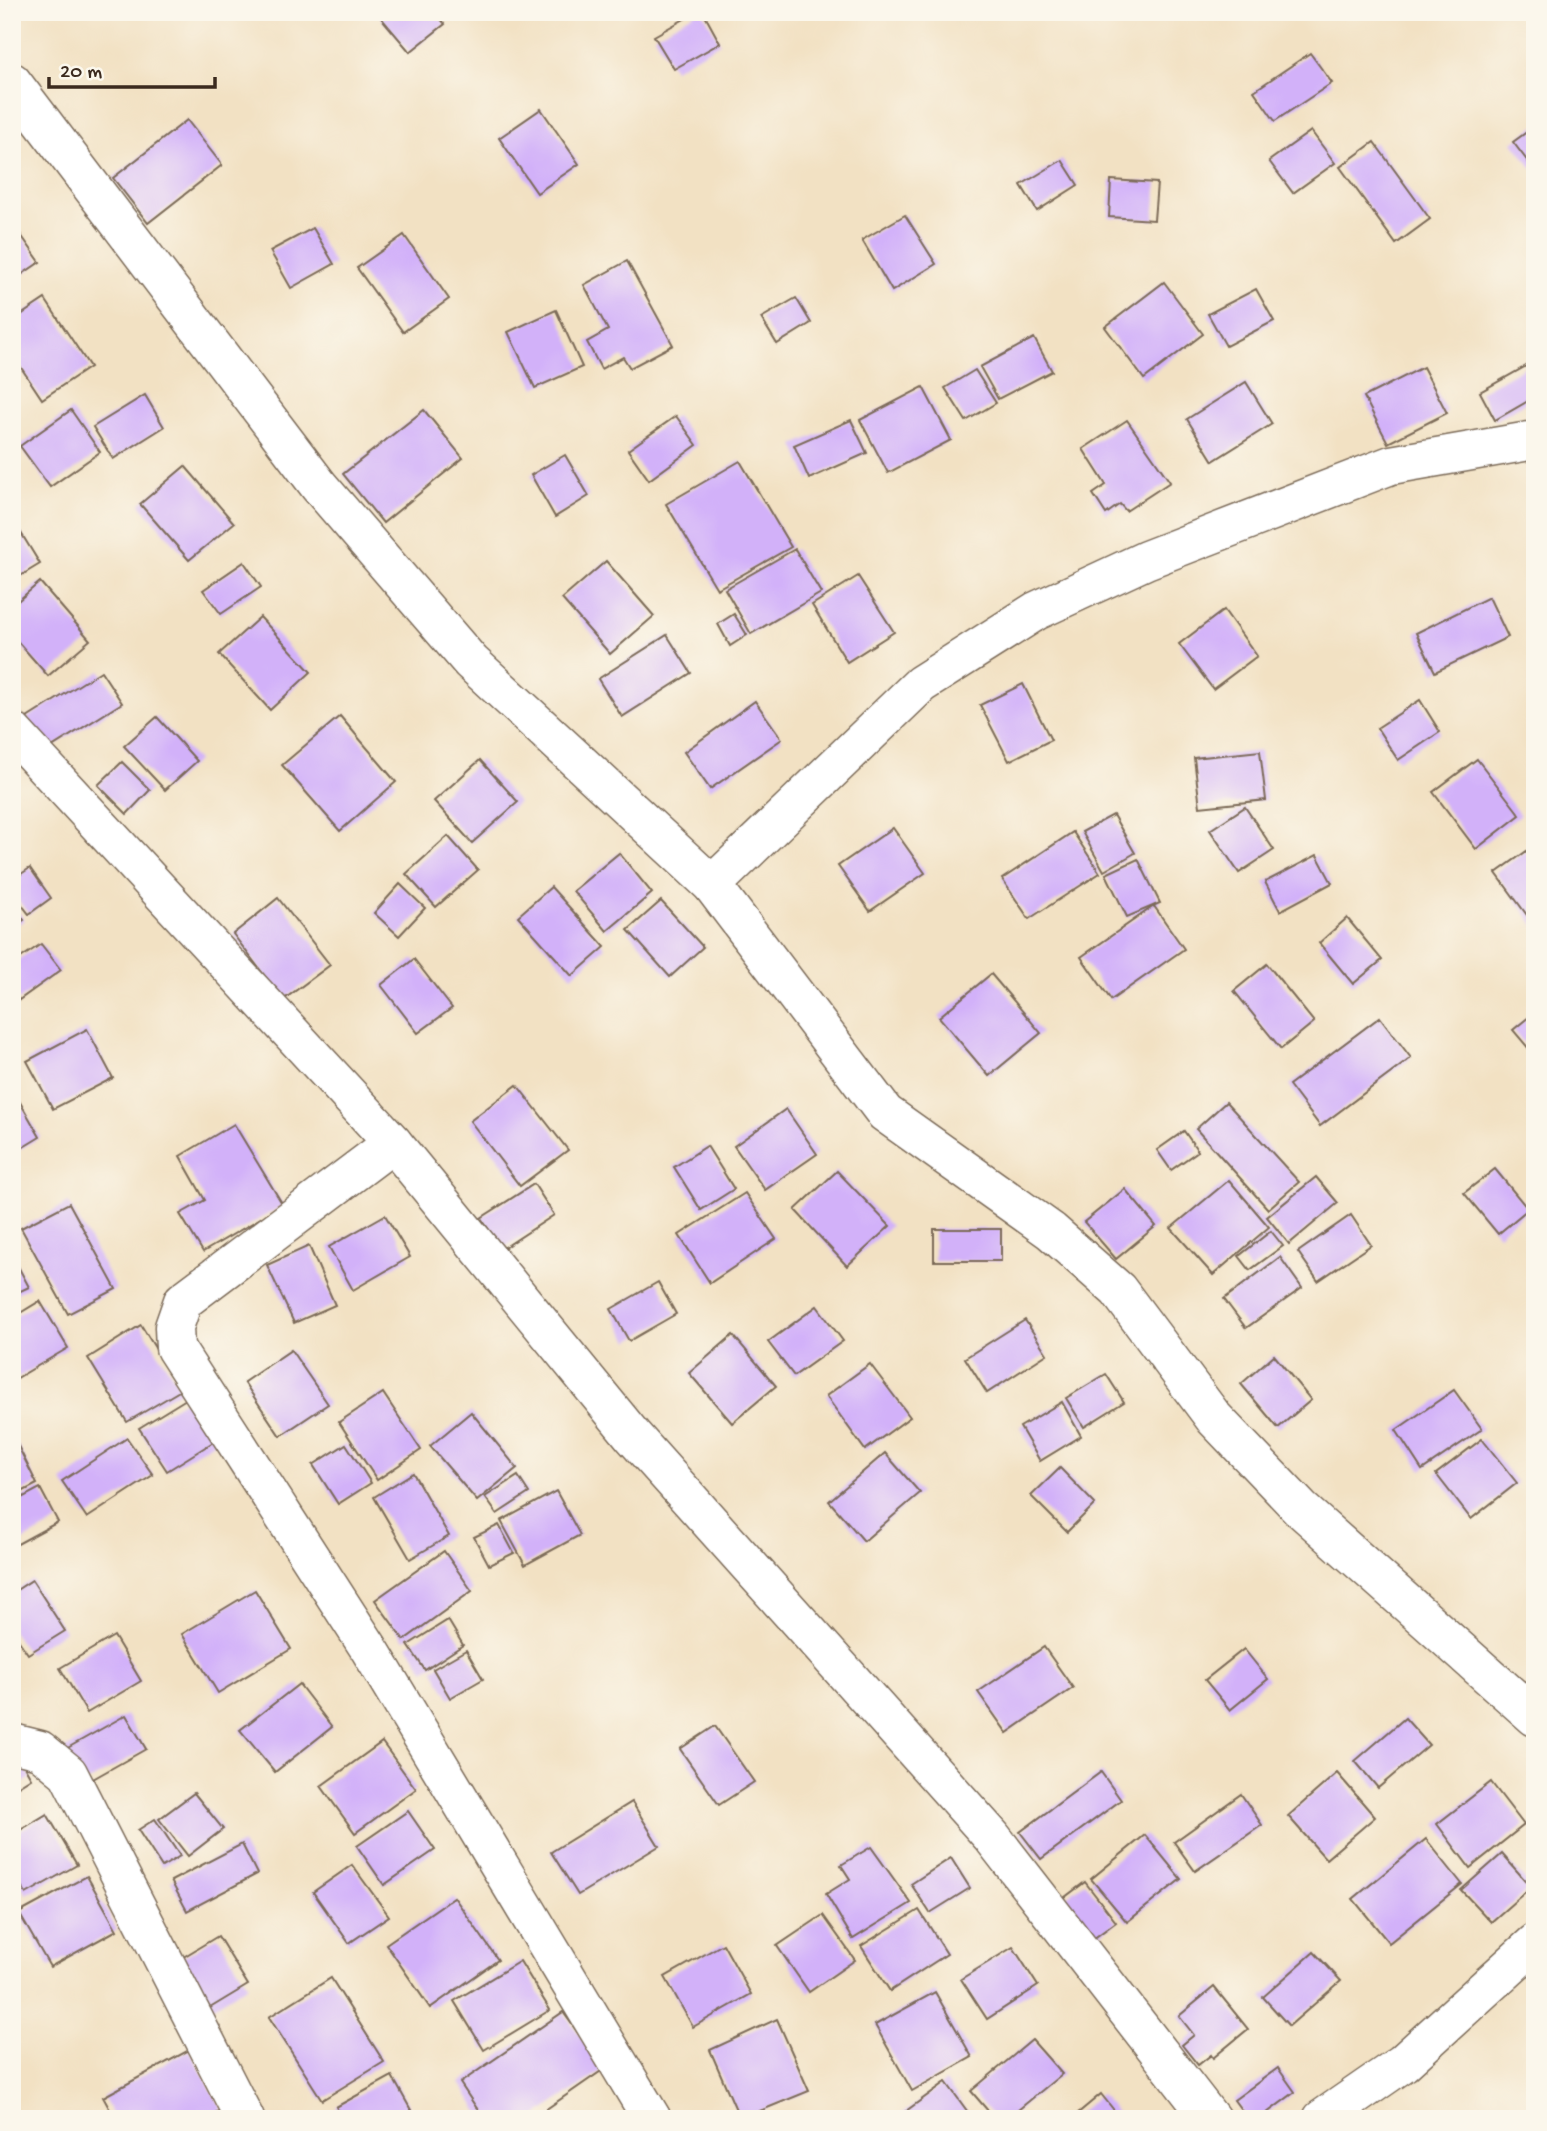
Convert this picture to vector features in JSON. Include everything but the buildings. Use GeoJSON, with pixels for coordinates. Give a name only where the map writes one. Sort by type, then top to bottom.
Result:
{"type":"FeatureCollection","features":[{"type":"Feature","properties":{"kind":"street"},"geometry":{"type":"LineString","coordinates":[[12,82],[319,486],[471,662],[712,885],[885,1113],[1051,1231],[1118,1290],[1214,1418],[1301,1509],[1535,1717]]}},
{"type":"Feature","properties":{"kind":"street"},"geometry":{"type":"LineString","coordinates":[[712,885],[921,684],[1036,611],[1146,559],[1391,465],[1535,440]]}},
{"type":"Feature","properties":{"kind":"street"},"geometry":{"type":"LineString","coordinates":[[12,731],[393,1143],[632,1435],[992,1837],[1211,2119]]}},
{"type":"Feature","properties":{"kind":"street"},"geometry":{"type":"LineString","coordinates":[[393,1143],[183,1301],[174,1327],[175,1348],[370,1650],[652,2119]]}},
{"type":"Feature","properties":{"kind":"street"},"geometry":{"type":"LineString","coordinates":[[12,1743],[40,1751],[68,1773],[245,2119]]}},
{"type":"Feature","properties":{"kind":"street"},"geometry":{"type":"LineString","coordinates":[[1322,2119],[1403,2063],[1535,1943]]}}]}
